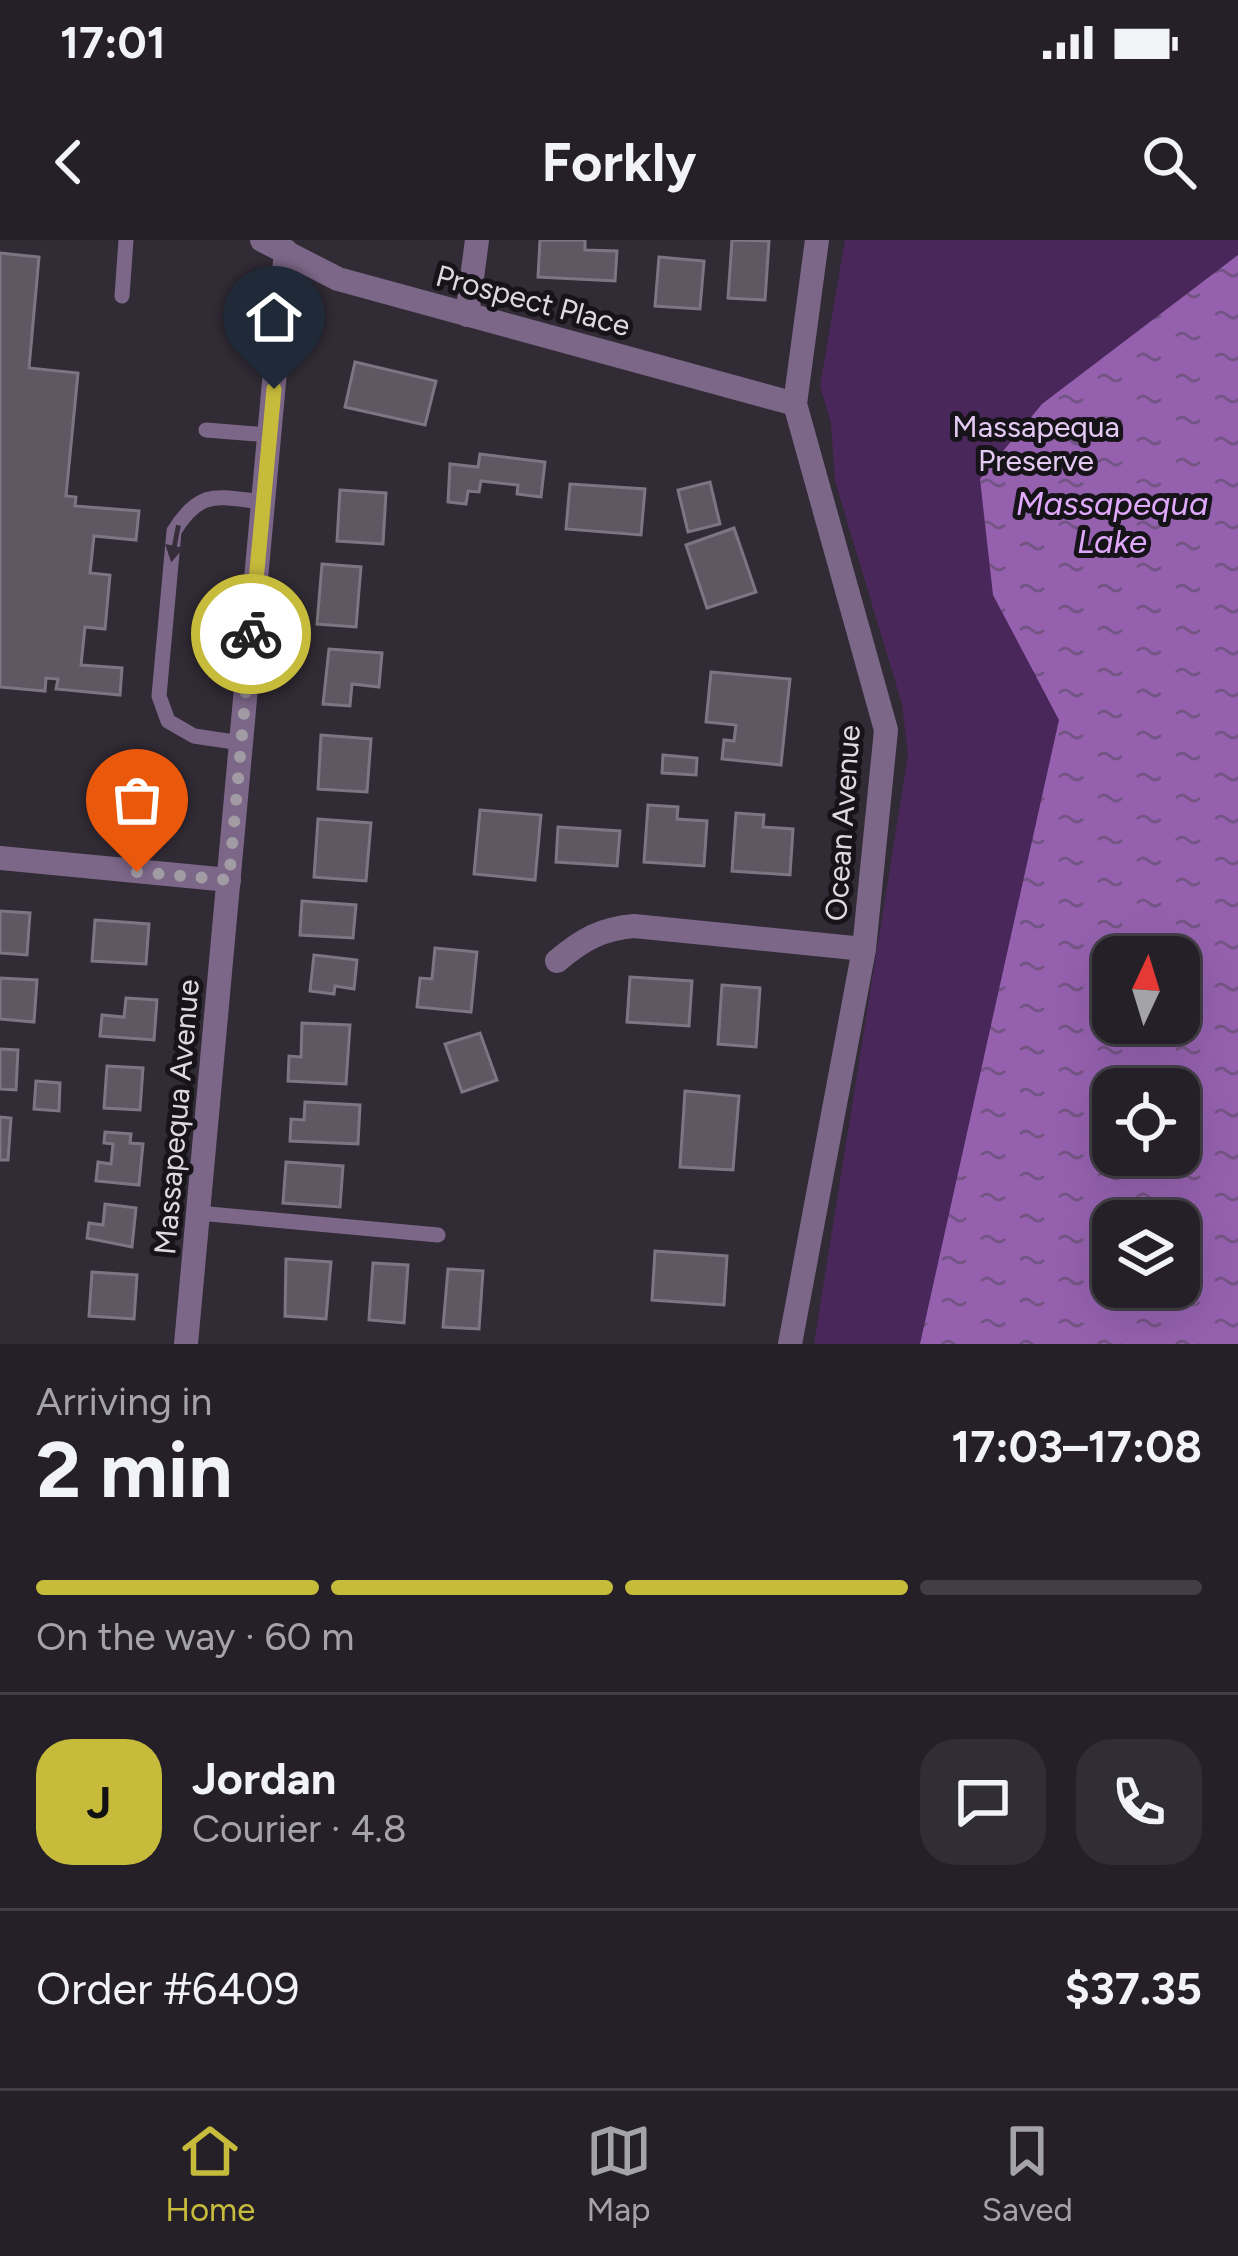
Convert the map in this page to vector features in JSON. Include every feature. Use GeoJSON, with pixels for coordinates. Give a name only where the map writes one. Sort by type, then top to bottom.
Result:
{"type":"FeatureCollection","features":[{"type":"Feature","properties":{"kind":"street","name":"Prospect Place"},"geometry":{"type":"LineString","coordinates":[[262,240],[338,279],[795,404]]}},
{"type":"Feature","properties":{"kind":"street"},"geometry":{"type":"LineString","coordinates":[[467,315],[477,240]]}},
{"type":"Feature","properties":{"kind":"street","name":"Ocean Avenue"},"geometry":{"type":"LineString","coordinates":[[790,1344],[864,949],[886,730],[795,404],[818,240]]}},
{"type":"Feature","properties":{"kind":"street","name":"Massapequa Avenue"},"geometry":{"type":"LineString","coordinates":[[186,1344],[286,251]]}},
{"type":"Feature","properties":{"kind":"street"},"geometry":{"type":"LineString","coordinates":[[0,858],[229,880]]}},
{"type":"Feature","properties":{"kind":"street"},"geometry":{"type":"LineString","coordinates":[[557,961],[582,940],[607,929],[634,926],[864,949]]}},
{"type":"Feature","properties":{"kind":"lane"},"geometry":{"type":"LineString","coordinates":[[122,296],[126,240]]}},
{"type":"Feature","properties":{"kind":"lane"},"geometry":{"type":"LineString","coordinates":[[206,430],[269,435]]}},
{"type":"Feature","properties":{"kind":"lane"},"geometry":{"type":"LineString","coordinates":[[241,742],[194,736],[168,722],[159,696],[174,531],[188,508],[209,496],[263,502]]}},
{"type":"Feature","properties":{"kind":"lane"},"geometry":{"type":"LineString","coordinates":[[198,1214],[438,1235]]}},
{"type":"Feature","properties":{"kind":"green space","name":"Massapequa Preserve"},"geometry":{"type":"Polygon","coordinates":[[[845,240],[1238,240],[1238,1344],[814,1344],[908,755],[902,704],[835,481],[831,423],[820,386],[845,240]]]}},
{"type":"Feature","properties":{"kind":"water","name":"Massapequa Lake"},"geometry":{"type":"Polygon","coordinates":[[[1238,255],[1238,1344],[920,1344],[1059,720],[993,595],[980,479],[1042,404],[1238,255]]]}},
{"type":"Feature","properties":{"kind":"building"},"geometry":{"type":"Polygon","coordinates":[[[540,240],[585,240],[585,250],[617,251],[615,281],[538,277],[540,240]]]}},
{"type":"Feature","properties":{"kind":"building"},"geometry":{"type":"Polygon","coordinates":[[[732,240],[769,241],[765,300],[728,298],[732,240]]]}},
{"type":"Feature","properties":{"kind":"building"},"geometry":{"type":"Polygon","coordinates":[[[0,253],[39,257],[29,368],[78,373],[66,496],[76,497],[75,506],[139,511],[136,540],[94,536],[90,573],[110,575],[105,629],[85,627],[81,665],[122,668],[120,695],[56,689],[58,679],[46,678],[45,691],[0,687],[0,253]]]}},
{"type":"Feature","properties":{"kind":"building"},"geometry":{"type":"Polygon","coordinates":[[[659,257],[704,261],[700,309],[655,306],[659,257]]]}},
{"type":"Feature","properties":{"kind":"building"},"geometry":{"type":"Polygon","coordinates":[[[355,362],[436,381],[425,425],[345,407],[355,362]]]}},
{"type":"Feature","properties":{"kind":"building"},"geometry":{"type":"Polygon","coordinates":[[[480,454],[545,462],[541,497],[517,494],[518,485],[481,481],[479,492],[468,491],[466,504],[448,502],[450,464],[478,467],[480,454]]]}},
{"type":"Feature","properties":{"kind":"building"},"geometry":{"type":"Polygon","coordinates":[[[710,482],[720,524],[688,532],[678,490],[710,482]]]}},
{"type":"Feature","properties":{"kind":"building"},"geometry":{"type":"Polygon","coordinates":[[[570,484],[645,489],[641,535],[566,529],[570,484]]]}},
{"type":"Feature","properties":{"kind":"building"},"geometry":{"type":"Polygon","coordinates":[[[340,490],[386,493],[383,544],[337,541],[340,490]]]}},
{"type":"Feature","properties":{"kind":"building"},"geometry":{"type":"Polygon","coordinates":[[[734,528],[756,592],[707,608],[686,545],[734,528]]]}},
{"type":"Feature","properties":{"kind":"building"},"geometry":{"type":"Polygon","coordinates":[[[322,564],[361,567],[356,627],[317,624],[322,564]]]}},
{"type":"Feature","properties":{"kind":"building"},"geometry":{"type":"Polygon","coordinates":[[[329,649],[382,653],[379,687],[352,684],[350,706],[323,704],[329,649]]]}},
{"type":"Feature","properties":{"kind":"building"},"geometry":{"type":"Polygon","coordinates":[[[711,672],[790,679],[781,765],[722,759],[724,740],[734,741],[736,725],[706,722],[711,672]]]}},
{"type":"Feature","properties":{"kind":"building"},"geometry":{"type":"Polygon","coordinates":[[[321,735],[371,739],[367,792],[318,789],[321,735]]]}},
{"type":"Feature","properties":{"kind":"building"},"geometry":{"type":"Polygon","coordinates":[[[663,755],[697,758],[696,775],[662,773],[663,755]]]}},
{"type":"Feature","properties":{"kind":"building"},"geometry":{"type":"Polygon","coordinates":[[[648,805],[678,807],[677,819],[707,821],[704,866],[644,862],[648,805]]]}},
{"type":"Feature","properties":{"kind":"building"},"geometry":{"type":"Polygon","coordinates":[[[480,810],[541,815],[535,880],[474,874],[480,810]]]}},
{"type":"Feature","properties":{"kind":"building"},"geometry":{"type":"Polygon","coordinates":[[[736,813],[764,815],[763,827],[793,829],[790,875],[732,871],[736,813]]]}},
{"type":"Feature","properties":{"kind":"building"},"geometry":{"type":"Polygon","coordinates":[[[318,819],[371,823],[366,881],[314,877],[318,819]]]}},
{"type":"Feature","properties":{"kind":"building"},"geometry":{"type":"Polygon","coordinates":[[[558,827],[620,831],[617,866],[556,862],[558,827]]]}},
{"type":"Feature","properties":{"kind":"building"},"geometry":{"type":"Polygon","coordinates":[[[302,901],[356,905],[353,938],[300,935],[302,901]]]}},
{"type":"Feature","properties":{"kind":"building"},"geometry":{"type":"Polygon","coordinates":[[[0,911],[30,913],[27,955],[0,953],[0,911]]]}},
{"type":"Feature","properties":{"kind":"building"},"geometry":{"type":"Polygon","coordinates":[[[95,920],[149,924],[146,964],[92,961],[95,920]]]}},
{"type":"Feature","properties":{"kind":"building"},"geometry":{"type":"Polygon","coordinates":[[[435,948],[477,952],[471,1012],[417,1007],[420,978],[432,979],[435,948]]]}},
{"type":"Feature","properties":{"kind":"building"},"geometry":{"type":"Polygon","coordinates":[[[314,955],[357,960],[354,989],[335,986],[334,994],[310,991],[314,955]]]}},
{"type":"Feature","properties":{"kind":"building"},"geometry":{"type":"Polygon","coordinates":[[[630,977],[692,981],[689,1026],[627,1022],[630,977]]]}},
{"type":"Feature","properties":{"kind":"building"},"geometry":{"type":"Polygon","coordinates":[[[0,978],[37,980],[34,1022],[0,1019],[0,978]]]}},
{"type":"Feature","properties":{"kind":"building"},"geometry":{"type":"Polygon","coordinates":[[[722,985],[760,988],[756,1047],[718,1044],[722,985]]]}},
{"type":"Feature","properties":{"kind":"building"},"geometry":{"type":"Polygon","coordinates":[[[126,998],[157,1000],[154,1040],[100,1036],[102,1015],[124,1017],[126,998]]]}},
{"type":"Feature","properties":{"kind":"building"},"geometry":{"type":"Polygon","coordinates":[[[302,1023],[350,1025],[346,1084],[288,1081],[289,1056],[301,1057],[302,1023]]]}},
{"type":"Feature","properties":{"kind":"building"},"geometry":{"type":"Polygon","coordinates":[[[480,1033],[497,1080],[462,1092],[445,1044],[480,1033]]]}},
{"type":"Feature","properties":{"kind":"building"},"geometry":{"type":"Polygon","coordinates":[[[0,1049],[18,1050],[16,1090],[0,1089],[0,1049]]]}},
{"type":"Feature","properties":{"kind":"building"},"geometry":{"type":"Polygon","coordinates":[[[107,1066],[143,1068],[140,1110],[104,1108],[107,1066]]]}},
{"type":"Feature","properties":{"kind":"building"},"geometry":{"type":"Polygon","coordinates":[[[36,1081],[60,1083],[59,1111],[34,1109],[36,1081]]]}},
{"type":"Feature","properties":{"kind":"building"},"geometry":{"type":"Polygon","coordinates":[[[685,1091],[739,1096],[733,1170],[680,1167],[685,1091]]]}},
{"type":"Feature","properties":{"kind":"building"},"geometry":{"type":"Polygon","coordinates":[[[305,1102],[360,1105],[358,1144],[290,1141],[291,1119],[304,1120],[305,1102]]]}},
{"type":"Feature","properties":{"kind":"building"},"geometry":{"type":"Polygon","coordinates":[[[0,1117],[11,1118],[8,1160],[0,1160],[0,1117]]]}},
{"type":"Feature","properties":{"kind":"building"},"geometry":{"type":"Polygon","coordinates":[[[105,1132],[131,1134],[130,1143],[143,1144],[139,1185],[96,1181],[98,1162],[111,1164],[113,1144],[104,1143],[105,1132]]]}},
{"type":"Feature","properties":{"kind":"building"},"geometry":{"type":"Polygon","coordinates":[[[286,1162],[343,1166],[340,1207],[283,1203],[286,1162]]]}},
{"type":"Feature","properties":{"kind":"building"},"geometry":{"type":"Polygon","coordinates":[[[105,1204],[136,1208],[132,1247],[87,1238],[89,1223],[103,1225],[105,1204]]]}},
{"type":"Feature","properties":{"kind":"building"},"geometry":{"type":"Polygon","coordinates":[[[655,1251],[727,1256],[724,1305],[652,1300],[655,1251]]]}},
{"type":"Feature","properties":{"kind":"building"},"geometry":{"type":"Polygon","coordinates":[[[286,1259],[331,1262],[326,1319],[285,1316],[286,1259]]]}},
{"type":"Feature","properties":{"kind":"building"},"geometry":{"type":"Polygon","coordinates":[[[373,1263],[408,1265],[404,1323],[369,1320],[373,1263]]]}},
{"type":"Feature","properties":{"kind":"building"},"geometry":{"type":"Polygon","coordinates":[[[448,1269],[483,1271],[479,1329],[443,1327],[448,1269]]]}},
{"type":"Feature","properties":{"kind":"building"},"geometry":{"type":"Polygon","coordinates":[[[92,1272],[137,1275],[134,1319],[89,1316],[92,1272]]]}},
{"type":"Feature","properties":{"kind":"way so far"},"geometry":{"type":"LineString","coordinates":[[137,872],[229,880],[251,634]]}},
{"type":"Feature","properties":{"kind":"route"},"geometry":{"type":"LineString","coordinates":[[251,634],[274,389]]}}]}
